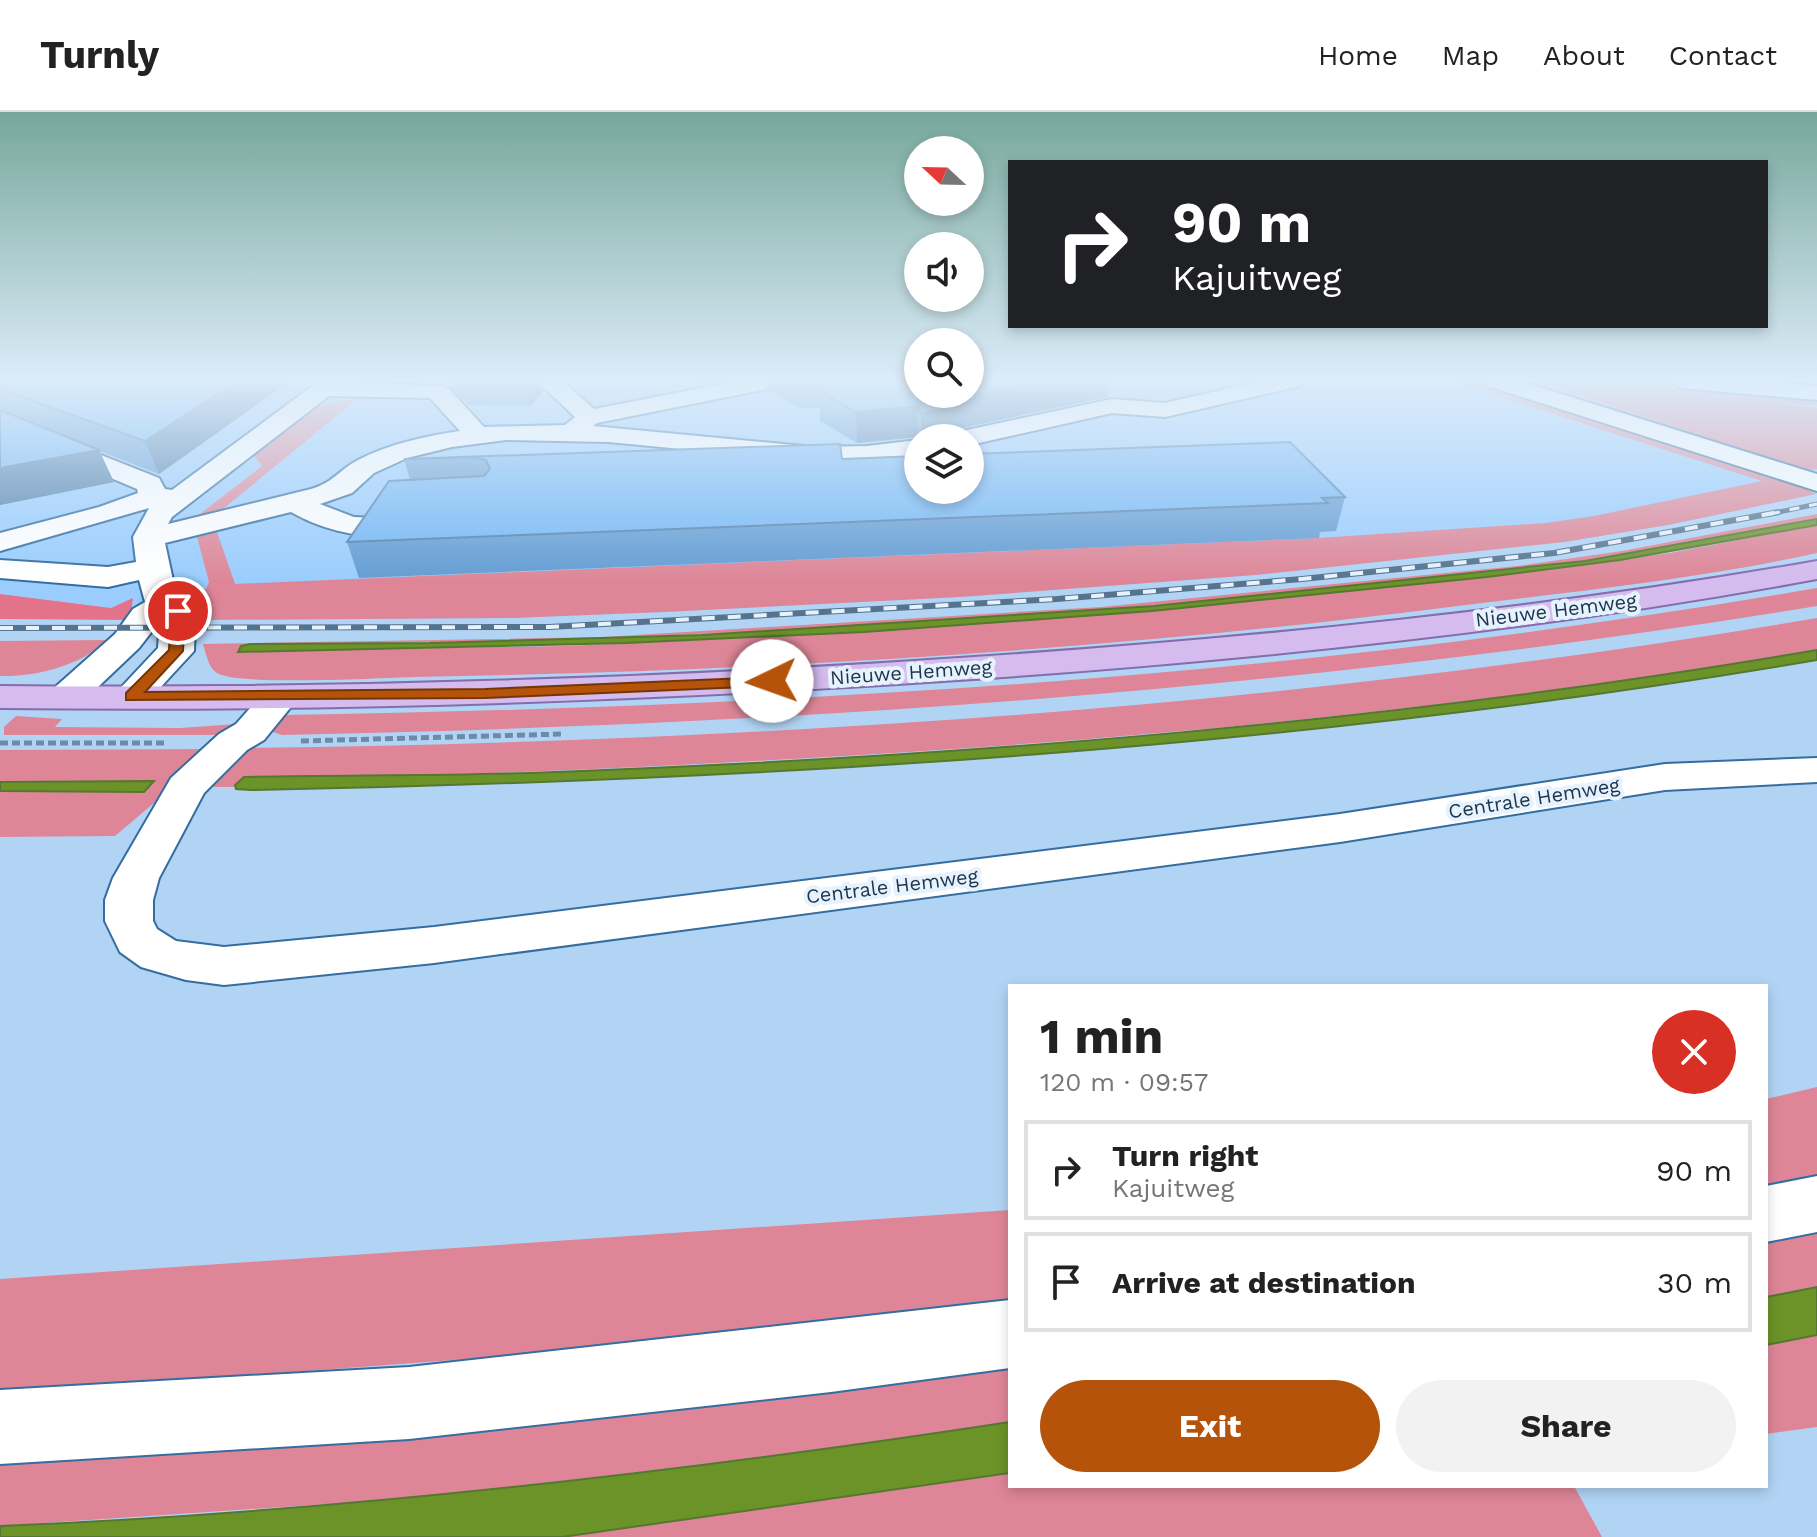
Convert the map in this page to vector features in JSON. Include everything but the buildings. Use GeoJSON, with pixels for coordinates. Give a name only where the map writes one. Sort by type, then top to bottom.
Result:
{"type":"FeatureCollection","features":[{"type":"Feature","properties":{"kind":"main road","name":"Nieuwe Hemweg"},"geometry":{"type":"LineString","coordinates":[[0,697],[280,697],[694,685],[1134,656],[1344,637],[1702,590],[1817,570]]}},
{"type":"Feature","properties":{"kind":"street"},"geometry":{"type":"LineString","coordinates":[[57,448],[159,493]]}},
{"type":"Feature","properties":{"kind":"street"},"geometry":{"type":"LineString","coordinates":[[0,542],[109,513],[159,493],[231,448]]}},
{"type":"Feature","properties":{"kind":"street"},"geometry":{"type":"LineString","coordinates":[[0,569],[108,577],[150,552],[342,487],[363,468],[420,448]]}},
{"type":"Feature","properties":{"kind":"street"},"geometry":{"type":"LineString","coordinates":[[740,448],[802,455],[853,455],[904,450]]}},
{"type":"Feature","properties":{"kind":"street"},"geometry":{"type":"LineString","coordinates":[[1714,448],[1811,477]]}},
{"type":"Feature","properties":{"kind":"street"},"geometry":{"type":"LineString","coordinates":[[295,502],[340,525],[380,528],[431,514],[354,500],[332,490]]}},
{"type":"Feature","properties":{"kind":"street"},"geometry":{"type":"LineString","coordinates":[[0,520],[159,493]]}},
{"type":"Feature","properties":{"kind":"street"},"geometry":{"type":"LineString","coordinates":[[159,493],[150,552],[162,605]]}},
{"type":"Feature","properties":{"kind":"street"},"geometry":{"type":"LineString","coordinates":[[132,696],[176,651],[178,611],[162,605]]}},
{"type":"Feature","properties":{"kind":"street"},"geometry":{"type":"LineString","coordinates":[[66,697],[127,641],[145,616],[162,605]]}},
{"type":"Feature","properties":{"kind":"street","name":"Centrale Hemweg"},"geometry":{"type":"LineString","coordinates":[[280,697],[250,732],[233,742],[186,787],[136,878],[129,900],[129,921],[138,940],[159,954],[186,962],[224,966],[434,945],[1220,844],[1665,777],[1817,770]]}},
{"type":"Feature","properties":{"kind":"street"},"geometry":{"type":"LineString","coordinates":[[1768,1214],[1817,1204]]}},
{"type":"Feature","properties":{"kind":"street"},"geometry":{"type":"LineString","coordinates":[[0,1427],[409,1403],[831,1357],[1008,1334]]}},
{"type":"Feature","properties":{"kind":"shaded area"},"geometry":{"type":"Polygon","coordinates":[[[0,448],[904,448],[904,504],[984,504],[984,448],[1817,448],[1817,494],[1668,525],[1564,542],[1255,575],[960,597],[513,618],[130,620],[127,602],[111,608],[0,594],[0,448]]]}},
{"type":"Feature","properties":{"kind":"shaded area"},"geometry":{"type":"Polygon","coordinates":[[[265,448],[298,448],[212,518],[195,518],[262,466],[254,456],[265,448]]]}},
{"type":"Feature","properties":{"kind":"shaded area"},"geometry":{"type":"Polygon","coordinates":[[[1657,448],[1681,448],[1792,483],[1816,494],[1668,525],[1564,542],[1255,575],[960,597],[513,618],[195,620],[191,602],[206,589],[209,582],[197,537],[217,532],[235,584],[1318,538],[1546,523],[1762,481],[1657,448]]]}},
{"type":"Feature","properties":{"kind":"shaded area"},"geometry":{"type":"Polygon","coordinates":[[[1728,448],[1817,448],[1817,469],[1805,471],[1728,448]]]}},
{"type":"Feature","properties":{"kind":"shaded area"},"geometry":{"type":"Polygon","coordinates":[[[1817,514],[1817,519],[1631,555],[1439,580],[1311,592],[794,630],[576,638],[467,641],[250,644],[241,646],[238,651],[566,646],[864,632],[1037,620],[1487,577],[1670,553],[1817,525],[1817,553],[1724,571],[1314,623],[1058,647],[672,670],[280,680],[230,677],[217,673],[209,664],[203,644],[603,637],[1101,607],[1517,566],[1622,551],[1817,514]]]}},
{"type":"Feature","properties":{"kind":"shaded area"},"geometry":{"type":"Polygon","coordinates":[[[1817,519],[1817,525],[1620,560],[1487,577],[1152,611],[864,632],[626,643],[238,652],[241,646],[250,644],[430,643],[702,635],[1154,606],[1585,561],[1817,519]]]}},
{"type":"Feature","properties":{"kind":"shaded area"},"geometry":{"type":"Polygon","coordinates":[[[1817,588],[1817,606],[1435,660],[1244,681],[860,712],[667,722],[282,735],[270,731],[282,715],[474,711],[860,695],[1244,665],[1436,644],[1817,588]]]}},
{"type":"Feature","properties":{"kind":"shaded area"},"geometry":{"type":"Polygon","coordinates":[[[0,594],[111,608],[133,598],[130,620],[0,619],[0,594]]]}},
{"type":"Feature","properties":{"kind":"shaded area"},"geometry":{"type":"Polygon","coordinates":[[[1817,618],[1817,650],[1562,689],[1306,719],[921,751],[518,772],[244,777],[236,787],[201,787],[240,748],[636,738],[1031,714],[1425,675],[1622,649],[1817,618]]]}},
{"type":"Feature","properties":{"kind":"shaded area"},"geometry":{"type":"Polygon","coordinates":[[[107,640],[84,657],[57,668],[0,676],[0,641],[107,640]]]}},
{"type":"Feature","properties":{"kind":"shaded area"},"geometry":{"type":"Polygon","coordinates":[[[1817,650],[1817,660],[1428,716],[1037,754],[644,778],[251,790],[236,789],[235,785],[244,777],[494,774],[691,766],[1176,733],[1498,698],[1817,650]]]}},
{"type":"Feature","properties":{"kind":"shaded area"},"geometry":{"type":"Polygon","coordinates":[[[16,716],[62,719],[55,727],[180,728],[237,724],[228,735],[4,735],[4,727],[16,716]]]}},
{"type":"Feature","properties":{"kind":"shaded area"},"geometry":{"type":"Polygon","coordinates":[[[209,749],[173,787],[115,836],[0,837],[0,791],[93,792],[153,781],[0,782],[0,750],[209,749]]]}},
{"type":"Feature","properties":{"kind":"shaded area"},"geometry":{"type":"Polygon","coordinates":[[[154,781],[144,792],[0,791],[0,782],[154,781]]]}},
{"type":"Feature","properties":{"kind":"shaded area"},"geometry":{"type":"Polygon","coordinates":[[[1817,1087],[1817,1183],[1768,1194],[1768,1099],[1817,1087]]]}},
{"type":"Feature","properties":{"kind":"shaded area"},"geometry":{"type":"Polygon","coordinates":[[[1008,1210],[1008,1309],[827,1332],[0,1394],[0,1279],[1008,1210]]]}},
{"type":"Feature","properties":{"kind":"shaded area"},"geometry":{"type":"Polygon","coordinates":[[[1817,1226],[1817,1287],[1768,1297],[1768,1237],[1817,1226]]]}},
{"type":"Feature","properties":{"kind":"shaded area"},"geometry":{"type":"Polygon","coordinates":[[[1817,1287],[1817,1335],[1768,1345],[1768,1297],[1817,1287]]]}},
{"type":"Feature","properties":{"kind":"shaded area"},"geometry":{"type":"Polygon","coordinates":[[[1817,1335],[1817,1427],[1768,1434],[1768,1345],[1817,1335]]]}},
{"type":"Feature","properties":{"kind":"shaded area"},"geometry":{"type":"Polygon","coordinates":[[[1008,1364],[1008,1422],[825,1450],[418,1498],[0,1526],[0,1454],[1008,1364]]]}},
{"type":"Feature","properties":{"kind":"shaded area"},"geometry":{"type":"Polygon","coordinates":[[[1008,1422],[1008,1473],[562,1537],[0,1537],[0,1526],[253,1511],[506,1488],[885,1441],[1008,1422]]]}},
{"type":"Feature","properties":{"kind":"shaded area"},"geometry":{"type":"Polygon","coordinates":[[[1008,1473],[1008,1488],[1575,1488],[1602,1537],[562,1537],[1008,1473]]]}},
{"type":"Feature","properties":{"kind":"railway"},"geometry":{"type":"LineString","coordinates":[[1770,514],[1817,504]]}},
{"type":"Feature","properties":{"kind":"railway"},"geometry":{"type":"LineString","coordinates":[[0,628],[549,627],[1057,599],[1302,579],[1554,553],[1779,512]]}},
{"type":"Feature","properties":{"kind":"route"},"geometry":{"type":"LineString","coordinates":[[178,611],[176,651],[132,696],[485,693],[772,681]]}}]}
